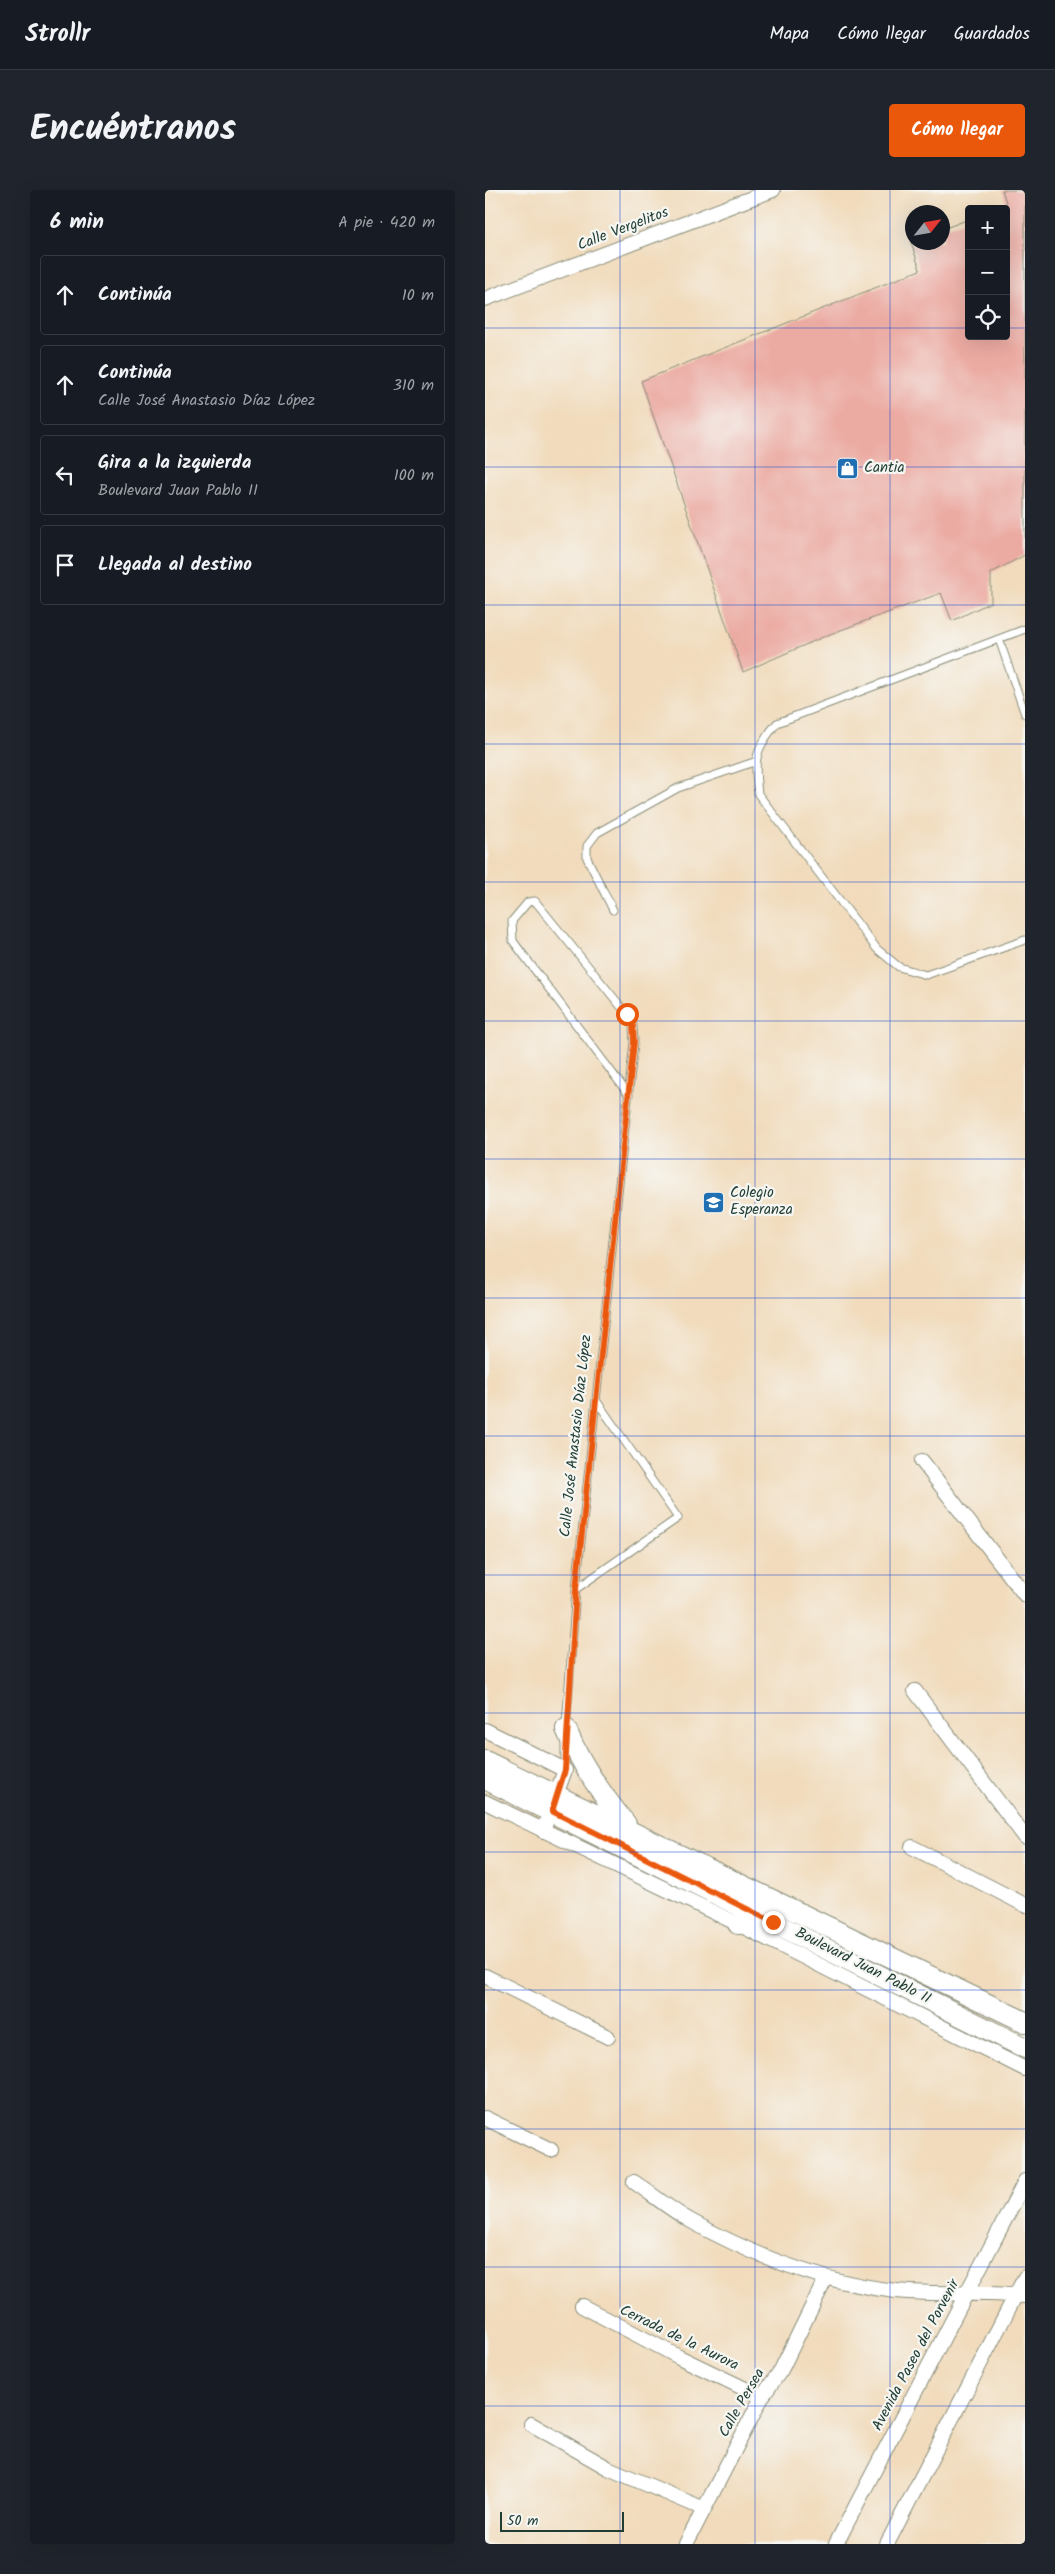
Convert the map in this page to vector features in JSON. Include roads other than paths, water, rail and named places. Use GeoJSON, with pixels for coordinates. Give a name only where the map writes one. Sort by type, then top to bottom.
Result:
{"type":"FeatureCollection","features":[{"type":"Feature","properties":{"kind":"main road"},"geometry":{"type":"LineString","coordinates":[[566,1729],[577,1754],[592,1780],[632,1831]]}},
{"type":"Feature","properties":{"kind":"main road","name":"Boulevard Juan Pablo II"},"geometry":{"type":"LineString","coordinates":[[485,1761],[555,1802],[773,1922],[1023,2065]]}},
{"type":"Feature","properties":{"kind":"main road","name":"Boulevard Juan Pablo II"},"geometry":{"type":"LineString","coordinates":[[485,1778],[632,1831],[1025,2022]]}},
{"type":"Feature","properties":{"kind":"main road"},"geometry":{"type":"LineString","coordinates":[[738,1924],[773,1922]]}},
{"type":"Feature","properties":{"kind":"street","name":"Calle Vergelitos"},"geometry":{"type":"LineString","coordinates":[[485,299],[773,190]]}},
{"type":"Feature","properties":{"kind":"street"},"geometry":{"type":"LineString","coordinates":[[922,1461],[1025,1595]]}},
{"type":"Feature","properties":{"kind":"street"},"geometry":{"type":"LineString","coordinates":[[915,1691],[1023,1830]]}},
{"type":"Feature","properties":{"kind":"street"},"geometry":{"type":"LineString","coordinates":[[485,1730],[565,1770]]}},
{"type":"Feature","properties":{"kind":"street","name":"Calle José Anastasio Díaz López"},"geometry":{"type":"LineString","coordinates":[[543,1831],[565,1770]]}},
{"type":"Feature","properties":{"kind":"street","name":"Boulevard Juan Pablo II"},"geometry":{"type":"LineString","coordinates":[[485,1802],[738,1924],[1023,2065]]}},
{"type":"Feature","properties":{"kind":"street"},"geometry":{"type":"LineString","coordinates":[[913,1847],[1025,1905]]}},
{"type":"Feature","properties":{"kind":"street"},"geometry":{"type":"LineString","coordinates":[[485,1976],[608,2037]]}},
{"type":"Feature","properties":{"kind":"street"},"geometry":{"type":"LineString","coordinates":[[485,2118],[551,2150]]}},
{"type":"Feature","properties":{"kind":"street","name":"Avenida Paseo del Porvenir"},"geometry":{"type":"LineString","coordinates":[[835,2544],[1025,2181]]}},
{"type":"Feature","properties":{"kind":"street"},"geometry":{"type":"LineString","coordinates":[[634,2182],[690,2220],[751,2251],[826,2278],[894,2290],[965,2295],[1020,2295]]}},
{"type":"Feature","properties":{"kind":"street"},"geometry":{"type":"LineString","coordinates":[[887,2544],[1020,2295],[1025,2277]]}},
{"type":"Feature","properties":{"kind":"street","name":"Calle Persea"},"geometry":{"type":"LineString","coordinates":[[686,2544],[762,2397],[781,2370],[826,2278]]}},
{"type":"Feature","properties":{"kind":"street","name":"Cerrada de la Aurora"},"geometry":{"type":"LineString","coordinates":[[582,2306],[679,2358],[762,2397]]}},
{"type":"Feature","properties":{"kind":"street"},"geometry":{"type":"LineString","coordinates":[[531,2424],[608,2468],[703,2508]]}},
{"type":"Feature","properties":{"kind":"lane"},"geometry":{"type":"LineString","coordinates":[[1025,629],[777,723],[764,738],[755,762],[758,794],[877,949],[899,967],[926,975],[1025,940]]}},
{"type":"Feature","properties":{"kind":"lane"},"geometry":{"type":"LineString","coordinates":[[999,640],[1025,714]]}},
{"type":"Feature","properties":{"kind":"lane"},"geometry":{"type":"LineString","coordinates":[[613,910],[587,858],[587,846],[597,833],[678,788],[755,762]]}},
{"type":"Feature","properties":{"kind":"lane","name":"Calle José Anastasio Díaz López"},"geometry":{"type":"LineString","coordinates":[[565,1770],[576,1589],[629,1095],[634,1042],[633,1026],[627,1014],[535,901],[529,902],[512,921],[513,941],[629,1095]]}},
{"type":"Feature","properties":{"kind":"lane"},"geometry":{"type":"LineString","coordinates":[[576,1589],[678,1518],[596,1400]]}},
{"type":"Feature","properties":{"kind":"place","name":"Cantia"},"geometry":{"type":"Point","coordinates":[848,468]}},
{"type":"Feature","properties":{"kind":"place","name":"Colegio Esperanza"},"geometry":{"type":"Point","coordinates":[714,1202]}}]}
